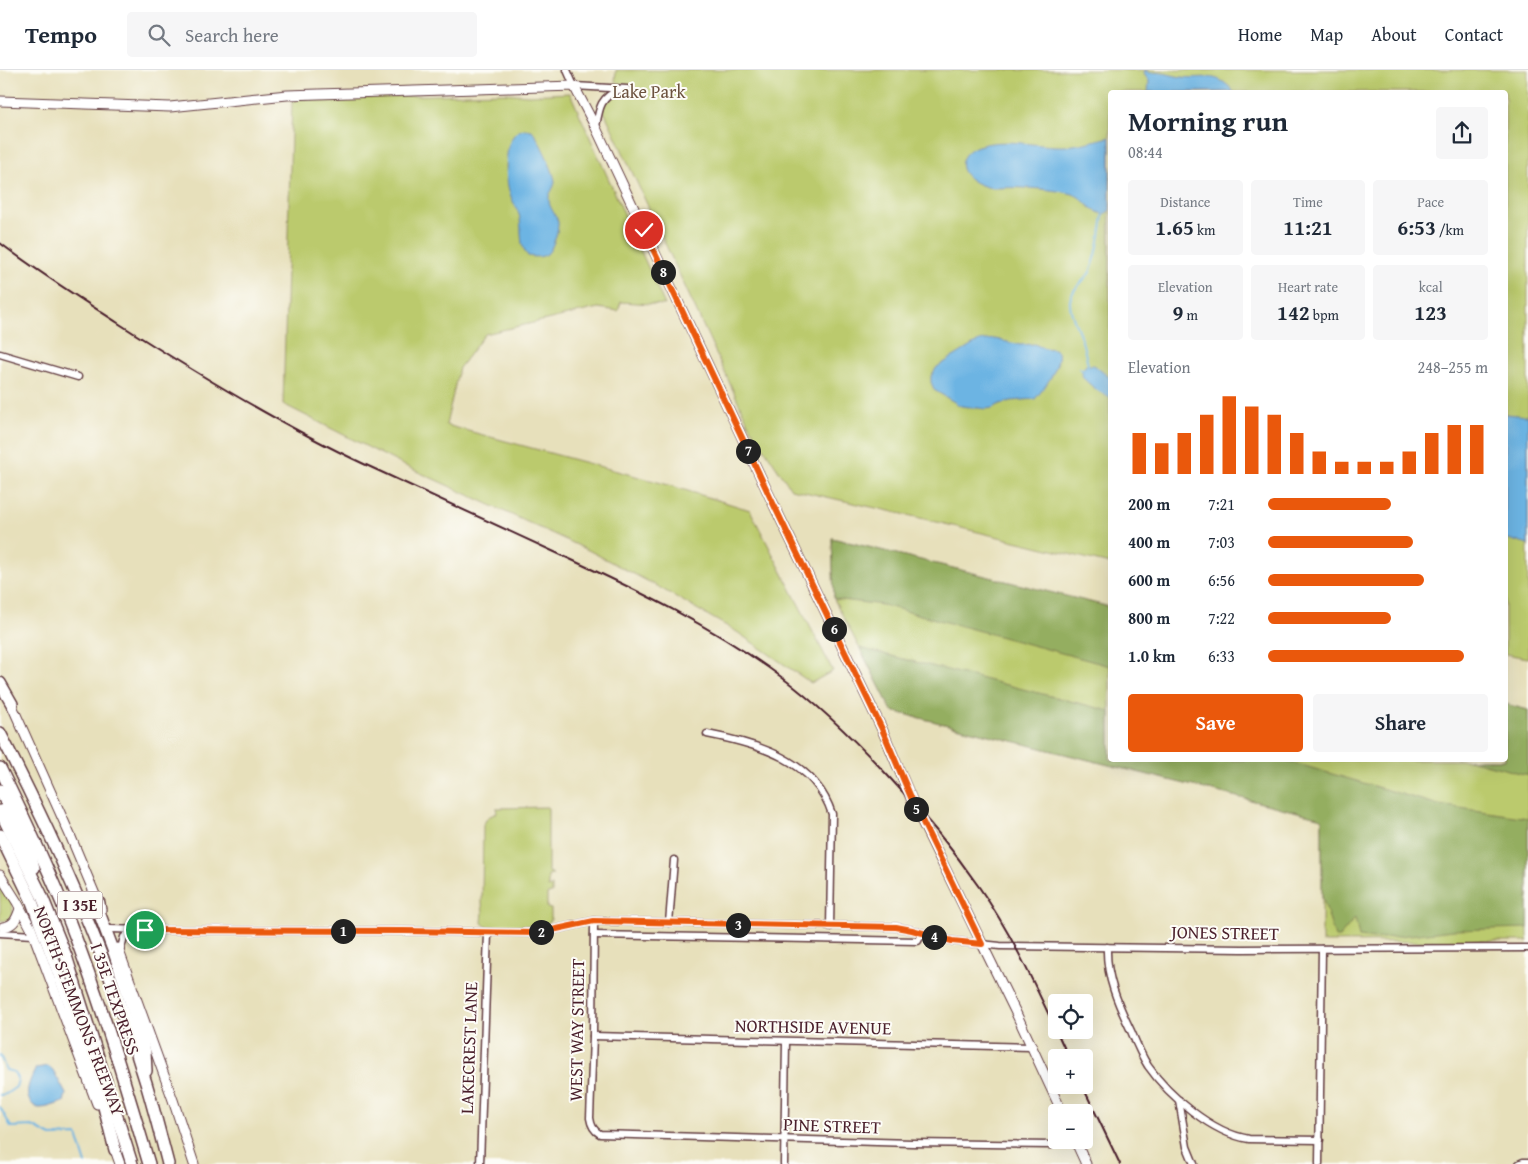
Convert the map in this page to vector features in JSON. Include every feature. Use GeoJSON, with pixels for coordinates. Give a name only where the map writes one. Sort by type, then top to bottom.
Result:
{"type":"FeatureCollection","features":[{"type":"Feature","properties":{"kind":"highway"},"geometry":{"type":"LineString","coordinates":[[0,683],[12,704]]}},
{"type":"Feature","properties":{"kind":"highway","name":"NORTH STEMMONS FREEWAY"},"geometry":{"type":"LineString","coordinates":[[0,733],[48,831],[115,992],[146,1084],[168,1164]]}},
{"type":"Feature","properties":{"kind":"highway","name":"I 35E TEXPRESS"},"geometry":{"type":"LineString","coordinates":[[0,768],[70,923],[119,1063],[149,1164]]}},
{"type":"Feature","properties":{"kind":"highway"},"geometry":{"type":"LineString","coordinates":[[0,790],[30,852],[41,894]]}},
{"type":"Feature","properties":{"kind":"highway","name":"NORTH STEMMONS FREEWAY"},"geometry":{"type":"LineString","coordinates":[[0,811],[41,894],[66,956],[132,1164]]}},
{"type":"Feature","properties":{"kind":"highway"},"geometry":{"type":"LineString","coordinates":[[0,835],[31,899],[69,1002],[104,1107],[115,1150]]}},
{"type":"Feature","properties":{"kind":"highway"},"geometry":{"type":"LineString","coordinates":[[98,903],[100,915],[128,995],[145,1052],[146,1084]]}},
{"type":"Feature","properties":{"kind":"main road"},"geometry":{"type":"LineString","coordinates":[[0,101],[170,107],[296,94],[574,86],[596,128],[766,490],[882,729],[913,802],[1058,1104]]}},
{"type":"Feature","properties":{"kind":"main road"},"geometry":{"type":"LineString","coordinates":[[0,678],[70,835],[120,954],[194,1164]]}},
{"type":"Feature","properties":{"kind":"main road","name":"NORTH STEMMONS FREEWAY"},"geometry":{"type":"LineString","coordinates":[[0,874],[33,935],[120,1164]]}},
{"type":"Feature","properties":{"kind":"main road"},"geometry":{"type":"LineString","coordinates":[[1,929],[10,926],[14,922],[20,909]]}},
{"type":"Feature","properties":{"kind":"main road"},"geometry":{"type":"LineString","coordinates":[[1079,1149],[1086,1164]]}},
{"type":"Feature","properties":{"kind":"street"},"geometry":{"type":"LineString","coordinates":[[567,70],[574,86],[625,89],[610,94],[602,103],[599,109],[596,128]]}},
{"type":"Feature","properties":{"kind":"street"},"geometry":{"type":"LineString","coordinates":[[0,354],[78,377]]}},
{"type":"Feature","properties":{"kind":"street"},"geometry":{"type":"LineString","coordinates":[[706,734],[755,745],[778,755],[807,774],[828,801],[832,814],[830,927]]}},
{"type":"Feature","properties":{"kind":"street"},"geometry":{"type":"LineString","coordinates":[[669,923],[674,860]]}},
{"type":"Feature","properties":{"kind":"street","name":"JONES STREET"},"geometry":{"type":"LineString","coordinates":[[110,929],[538,933],[594,921],[896,927],[952,941],[1000,946],[1242,950],[1528,948]]}},
{"type":"Feature","properties":{"kind":"street","name":"WEST WAY STREET"},"geometry":{"type":"LineString","coordinates":[[594,921],[590,1118],[591,1125],[600,1134]]}},
{"type":"Feature","properties":{"kind":"street"},"geometry":{"type":"LineString","coordinates":[[1,929],[33,935]]}},
{"type":"Feature","properties":{"kind":"street","name":"JONES STREET"},"geometry":{"type":"LineString","coordinates":[[120,954],[124,936],[129,933],[145,930]]}},
{"type":"Feature","properties":{"kind":"street","name":"LAKECREST LANE"},"geometry":{"type":"LineString","coordinates":[[480,1164],[488,933]]}},
{"type":"Feature","properties":{"kind":"street"},"geometry":{"type":"LineString","coordinates":[[594,935],[918,941],[922,933]]}},
{"type":"Feature","properties":{"kind":"street"},"geometry":{"type":"LineString","coordinates":[[1107,947],[1107,966],[1121,1010],[1143,1056],[1155,1074],[1179,1100],[1208,1122],[1239,1137],[1249,1139],[1320,1140]]}},
{"type":"Feature","properties":{"kind":"street"},"geometry":{"type":"LineString","coordinates":[[1319,1164],[1322,949]]}},
{"type":"Feature","properties":{"kind":"street","name":"NORTHSIDE AVENUE"},"geometry":{"type":"LineString","coordinates":[[593,1036],[1031,1047]]}},
{"type":"Feature","properties":{"kind":"street"},"geometry":{"type":"LineString","coordinates":[[784,1164],[786,1042]]}},
{"type":"Feature","properties":{"kind":"street"},"geometry":{"type":"LineString","coordinates":[[1179,1100],[1187,1147],[1194,1164]]}},
{"type":"Feature","properties":{"kind":"street","name":"PINE STREET"},"geometry":{"type":"LineString","coordinates":[[600,1134],[784,1140],[1048,1145]]}},
{"type":"Feature","properties":{"kind":"street"},"geometry":{"type":"LineString","coordinates":[[1519,1164],[1528,1162]]}},
{"type":"Feature","properties":{"kind":"green space","name":"Lake Park"},"geometry":{"type":"Polygon","coordinates":[[[616,70],[1528,70],[1528,658],[1508,655],[1508,90],[1108,90],[1108,564],[791,489],[750,427],[602,107],[613,97],[627,93],[627,85],[615,82],[616,70]]]}},
{"type":"Feature","properties":{"kind":"green space"},"geometry":{"type":"Polygon","coordinates":[[[503,93],[528,95],[570,93],[665,305],[621,302],[618,311],[598,308],[485,334],[459,368],[446,425],[665,484],[750,510],[833,671],[811,683],[737,632],[655,585],[588,550],[401,464],[283,404],[292,99],[503,93]]]}},
{"type":"Feature","properties":{"kind":"green space"},"geometry":{"type":"Polygon","coordinates":[[[832,538],[1108,607],[1108,762],[1508,762],[1508,705],[1528,710],[1528,941],[1322,942],[1322,818],[892,711],[834,599],[832,538]]]}},
{"type":"Feature","properties":{"kind":"green space"},"geometry":{"type":"Polygon","coordinates":[[[832,538],[1108,607],[1108,665],[883,605],[834,599],[832,538]]]}},
{"type":"Feature","properties":{"kind":"green space"},"geometry":{"type":"Polygon","coordinates":[[[860,648],[1108,710],[1108,762],[1291,762],[1439,805],[1528,818],[1528,928],[1453,930],[1374,939],[1359,937],[1355,918],[1339,937],[1335,937],[1322,896],[1322,818],[892,711],[860,648]]]}},
{"type":"Feature","properties":{"kind":"green space"},"geometry":{"type":"Polygon","coordinates":[[[1508,705],[1528,710],[1528,775],[1477,762],[1508,762],[1508,705]]]}},
{"type":"Feature","properties":{"kind":"green space"},"geometry":{"type":"Polygon","coordinates":[[[548,807],[548,872],[552,873],[552,875],[548,876],[548,887],[552,886],[552,893],[547,894],[547,908],[551,909],[551,920],[547,925],[487,927],[482,923],[483,825],[488,817],[497,813],[496,808],[548,807]]]}},
{"type":"Feature","properties":{"kind":"green space"},"geometry":{"type":"Polygon","coordinates":[[[0,885],[12,903],[13,914],[8,920],[0,921],[0,885]]]}},
{"type":"Feature","properties":{"kind":"water"},"geometry":{"type":"Polygon","coordinates":[[[1145,70],[1150,73],[1162,73],[1189,78],[1215,78],[1232,90],[1148,90],[1149,81],[1144,74],[1145,70]]]}},
{"type":"Feature","properties":{"kind":"water"},"geometry":{"type":"Polygon","coordinates":[[[524,129],[532,130],[535,134],[549,163],[555,182],[549,200],[558,222],[558,229],[549,251],[540,257],[528,256],[523,248],[521,224],[507,180],[506,162],[509,144],[517,132],[524,129]]]}},
{"type":"Feature","properties":{"kind":"water"},"geometry":{"type":"Polygon","coordinates":[[[1108,138],[1108,212],[1104,215],[1073,194],[1035,189],[988,187],[976,183],[962,170],[961,164],[967,152],[989,143],[1010,142],[1054,146],[1082,144],[1108,138]]]}},
{"type":"Feature","properties":{"kind":"water"},"geometry":{"type":"Polygon","coordinates":[[[995,339],[1020,345],[1034,344],[1054,349],[1058,352],[1057,364],[1047,383],[1035,399],[1011,401],[986,409],[961,406],[934,390],[931,376],[937,367],[979,341],[995,339]]]}},
{"type":"Feature","properties":{"kind":"water"},"geometry":{"type":"Polygon","coordinates":[[[1086,365],[1094,365],[1108,376],[1108,397],[1095,389],[1082,377],[1082,370],[1086,365]]]}},
{"type":"Feature","properties":{"kind":"water"},"geometry":{"type":"Polygon","coordinates":[[[1508,414],[1528,416],[1528,545],[1508,539],[1508,414]]]}},
{"type":"Feature","properties":{"kind":"water"},"geometry":{"type":"Polygon","coordinates":[[[48,1066],[53,1070],[66,1094],[64,1102],[38,1108],[33,1105],[28,1097],[28,1087],[36,1068],[48,1066]]]}},
{"type":"Feature","properties":{"kind":"waterway"},"geometry":{"type":"LineString","coordinates":[[1088,365],[1082,341],[1072,315],[1070,301],[1073,293],[1090,272],[1095,259],[1103,215]]}},
{"type":"Feature","properties":{"kind":"waterway"},"geometry":{"type":"LineString","coordinates":[[0,1055],[6,1070],[14,1072],[18,1080],[16,1087],[6,1094],[0,1095]]}},
{"type":"Feature","properties":{"kind":"waterway"},"geometry":{"type":"LineString","coordinates":[[0,1107],[11,1127],[32,1126],[51,1136],[77,1135],[86,1164]]}},
{"type":"Feature","properties":{"kind":"railway"},"geometry":{"type":"LineString","coordinates":[[0,243],[58,284],[148,342],[270,415],[332,449],[646,595],[728,641],[795,687],[863,750],[913,803],[947,844],[979,887],[1001,921],[1048,1013]]}},
{"type":"Feature","properties":{"kind":"railway"},"geometry":{"type":"LineString","coordinates":[[1060,1039],[1065,1049]]}},
{"type":"Feature","properties":{"kind":"railway"},"geometry":{"type":"LineString","coordinates":[[1086,1094],[1120,1164]]}},
{"type":"Feature","properties":{"kind":"route"},"geometry":{"type":"LineString","coordinates":[[145,930],[538,933],[594,921],[896,927],[952,941],[982,944],[913,802],[882,729],[644,230]]}}]}
